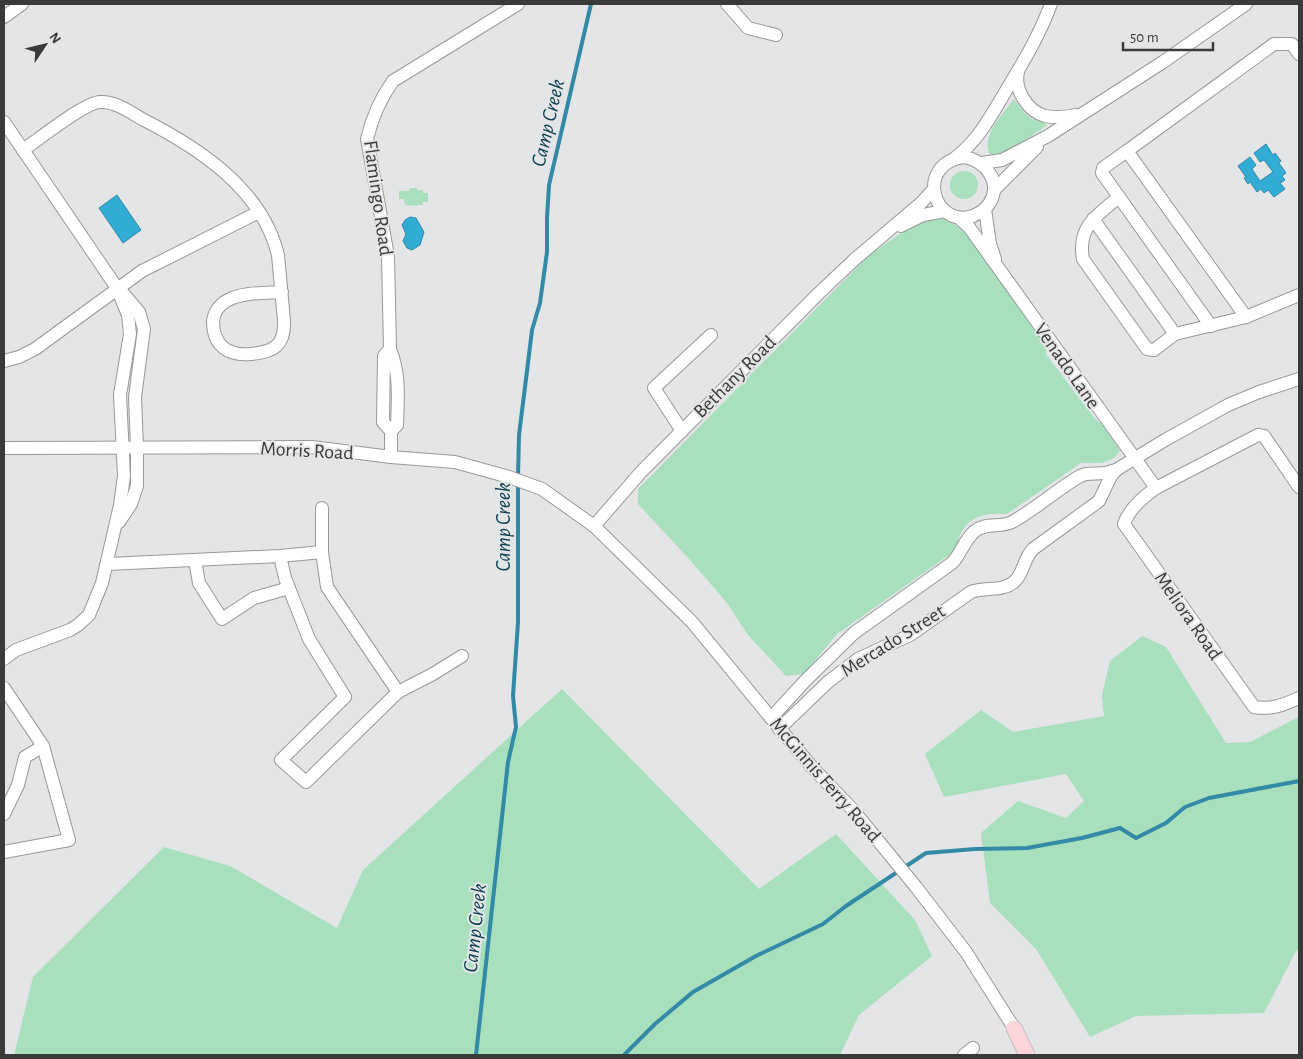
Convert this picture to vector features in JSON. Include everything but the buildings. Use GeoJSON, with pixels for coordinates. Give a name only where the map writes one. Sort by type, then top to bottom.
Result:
{"type":"FeatureCollection","features":[{"type":"Feature","properties":{"kind":"main road","name":"McGinnis Ferry Road"},"geometry":{"type":"LineString","coordinates":[[1014,1028],[1028,1055]]}},
{"type":"Feature","properties":{"kind":"street"},"geometry":{"type":"LineString","coordinates":[[4,17],[22,4]]}},
{"type":"Feature","properties":{"kind":"street","name":"Flamingo Road"},"geometry":{"type":"LineString","coordinates":[[391,431],[397,425],[398,381],[395,361],[390,349],[388,256],[367,139],[370,125],[384,93],[393,81],[501,8],[518,4]]}},
{"type":"Feature","properties":{"kind":"street"},"geometry":{"type":"LineString","coordinates":[[727,4],[748,28],[776,35]]}},
{"type":"Feature","properties":{"kind":"street"},"geometry":{"type":"LineString","coordinates":[[981,132],[978,143],[979,162],[991,174],[994,190],[985,209],[960,219],[945,211],[938,203],[933,190],[936,176],[940,168],[965,151],[981,132],[1030,50],[1052,4]]}},
{"type":"Feature","properties":{"kind":"street"},"geometry":{"type":"LineString","coordinates":[[955,158],[963,157],[979,162],[1002,160],[1048,136],[1163,62],[1246,4]]}},
{"type":"Feature","properties":{"kind":"street"},"geometry":{"type":"LineString","coordinates":[[1211,326],[1102,173],[1103,168],[1274,44],[1292,44],[1299,54]]}},
{"type":"Feature","properties":{"kind":"street"},"geometry":{"type":"LineString","coordinates":[[1020,68],[1016,81],[1019,91],[1032,109],[1047,116],[1066,117],[1081,114]]}},
{"type":"Feature","properties":{"kind":"street"},"geometry":{"type":"LineString","coordinates":[[22,150],[93,103],[106,102],[169,132],[195,149],[250,196],[276,246],[282,292],[284,330],[281,340],[277,346],[267,352],[240,355],[224,348],[216,338],[213,324],[220,306],[226,300],[235,297],[282,292]]}},
{"type":"Feature","properties":{"kind":"street"},"geometry":{"type":"LineString","coordinates":[[4,122],[117,288],[136,307],[141,317],[144,329],[134,397],[138,476],[136,491],[131,504],[114,531]]}},
{"type":"Feature","properties":{"kind":"street"},"geometry":{"type":"LineString","coordinates":[[994,190],[1048,136]]}},
{"type":"Feature","properties":{"kind":"street"},"geometry":{"type":"LineString","coordinates":[[1127,150],[1246,317]]}},
{"type":"Feature","properties":{"kind":"street","name":"Bethany Road"},"geometry":{"type":"LineString","coordinates":[[594,526],[641,472],[819,294],[855,259],[921,203],[933,190]]}},
{"type":"Feature","properties":{"kind":"street"},"geometry":{"type":"LineString","coordinates":[[1119,197],[1093,219],[1086,228],[1081,249],[1083,259],[1147,349],[1154,350],[1175,334],[1246,317],[1299,295]]}},
{"type":"Feature","properties":{"kind":"street","name":"Venado Lane"},"geometry":{"type":"LineString","coordinates":[[985,209],[990,244],[1001,273]]}},
{"type":"Feature","properties":{"kind":"street","name":"Bethany Road"},"geometry":{"type":"LineString","coordinates":[[882,235],[923,215],[945,211]]}},
{"type":"Feature","properties":{"kind":"street"},"geometry":{"type":"LineString","coordinates":[[4,361],[19,357],[35,349],[142,271],[259,212]]}},
{"type":"Feature","properties":{"kind":"street","name":"Venado Lane"},"geometry":{"type":"LineString","coordinates":[[960,219],[969,227],[1134,458]]}},
{"type":"Feature","properties":{"kind":"street"},"geometry":{"type":"LineString","coordinates":[[1093,219],[1175,334]]}},
{"type":"Feature","properties":{"kind":"street"},"geometry":{"type":"LineString","coordinates":[[4,659],[16,650],[70,630],[85,620],[94,604],[108,564],[124,476],[121,390],[130,334],[128,315],[117,288]]}},
{"type":"Feature","properties":{"kind":"street"},"geometry":{"type":"LineString","coordinates":[[682,431],[654,388],[711,335]]}},
{"type":"Feature","properties":{"kind":"street","name":"Flamingo Road"},"geometry":{"type":"LineString","coordinates":[[390,349],[384,356],[383,422],[391,431],[391,457]]}},
{"type":"Feature","properties":{"kind":"street","name":"Mercado Street"},"geometry":{"type":"LineString","coordinates":[[780,729],[828,682],[858,659],[910,635],[971,592],[982,589],[1001,588],[1013,583],[1020,574],[1025,559],[1033,549],[1099,501],[1116,470],[1228,405],[1259,392],[1299,379]]}},
{"type":"Feature","properties":{"kind":"street"},"geometry":{"type":"LineString","coordinates":[[384,396],[398,397]]}},
{"type":"Feature","properties":{"kind":"street","name":"Meliora Road"},"geometry":{"type":"LineString","coordinates":[[1299,487],[1264,436],[1258,435],[1156,488],[1145,496],[1127,517],[1124,524],[1254,707],[1264,709],[1278,708],[1299,698]]}},
{"type":"Feature","properties":{"kind":"street","name":"Morris Road"},"geometry":{"type":"LineString","coordinates":[[4,448],[312,447],[391,457],[455,462],[509,477],[542,489],[594,526]]}},
{"type":"Feature","properties":{"kind":"street"},"geometry":{"type":"LineString","coordinates":[[1134,458],[1156,488]]}},
{"type":"Feature","properties":{"kind":"street","name":"Mercado Street"},"geometry":{"type":"LineString","coordinates":[[771,718],[805,681],[865,624],[952,563],[970,535],[977,529],[1011,522],[1080,476],[1116,470]]}},
{"type":"Feature","properties":{"kind":"street"},"geometry":{"type":"LineString","coordinates":[[322,508],[322,552],[327,588],[398,692]]}},
{"type":"Feature","properties":{"kind":"street","name":"McGinnis Ferry Road"},"geometry":{"type":"LineString","coordinates":[[594,526],[692,622],[780,729],[872,833],[966,952],[1014,1028]]}},
{"type":"Feature","properties":{"kind":"street"},"geometry":{"type":"LineString","coordinates":[[108,564],[280,556],[322,552]]}},
{"type":"Feature","properties":{"kind":"street"},"geometry":{"type":"LineString","coordinates":[[280,556],[289,588],[310,639],[345,697],[281,760],[306,782],[398,692],[462,656]]}},
{"type":"Feature","properties":{"kind":"street"},"geometry":{"type":"LineString","coordinates":[[195,560],[199,583],[222,619],[254,598],[289,588]]}},
{"type":"Feature","properties":{"kind":"street"},"geometry":{"type":"LineString","coordinates":[[4,688],[43,746],[69,840],[4,852]]}},
{"type":"Feature","properties":{"kind":"street"},"geometry":{"type":"LineString","coordinates":[[4,814],[18,785],[25,757],[43,746]]}},
{"type":"Feature","properties":{"kind":"green space"},"geometry":{"type":"Polygon","coordinates":[[[1014,99],[1028,116],[1047,125],[1000,156],[991,156],[988,149],[990,133],[1014,99]]]}},
{"type":"Feature","properties":{"kind":"green space"},"geometry":{"type":"Polygon","coordinates":[[[964,171],[974,175],[978,185],[974,195],[964,199],[954,195],[950,185],[954,175],[964,171]]]}},
{"type":"Feature","properties":{"kind":"green space"},"geometry":{"type":"Polygon","coordinates":[[[410,188],[417,188],[417,190],[423,190],[423,193],[428,193],[428,202],[423,202],[423,205],[418,206],[405,205],[404,199],[399,199],[399,191],[409,191],[410,188]]]}},
{"type":"Feature","properties":{"kind":"green space"},"geometry":{"type":"Polygon","coordinates":[[[932,219],[948,219],[969,236],[1047,345],[1046,354],[1095,419],[1106,428],[1120,451],[1114,458],[1102,463],[1081,463],[1007,514],[988,514],[971,521],[961,533],[956,550],[837,634],[804,674],[786,676],[748,635],[727,603],[690,560],[638,504],[638,489],[868,256],[903,232],[932,219]]]}},
{"type":"Feature","properties":{"kind":"green space"},"geometry":{"type":"Polygon","coordinates":[[[1142,636],[1166,647],[1226,743],[1250,742],[1299,717],[1299,948],[1264,1013],[1136,1016],[1090,1037],[1036,949],[990,903],[981,833],[1018,801],[1066,818],[1084,801],[1066,774],[944,797],[925,754],[981,710],[1013,732],[1104,716],[1102,695],[1110,661],[1142,636]]]}},
{"type":"Feature","properties":{"kind":"green space"},"geometry":{"type":"Polygon","coordinates":[[[562,689],[759,889],[836,834],[915,920],[932,956],[859,1015],[840,1055],[14,1055],[33,977],[164,847],[230,866],[337,928],[363,870],[562,689]]]}},
{"type":"Feature","properties":{"kind":"water"},"geometry":{"type":"Polygon","coordinates":[[[1266,144],[1273,155],[1275,153],[1281,161],[1279,163],[1286,173],[1282,176],[1285,180],[1280,183],[1285,189],[1274,197],[1268,190],[1264,193],[1261,189],[1257,192],[1250,182],[1248,184],[1244,178],[1246,177],[1238,166],[1250,157],[1256,165],[1252,169],[1260,181],[1273,172],[1264,160],[1260,162],[1254,153],[1266,144]]]}},
{"type":"Feature","properties":{"kind":"water"},"geometry":{"type":"Polygon","coordinates":[[[117,195],[141,230],[123,243],[99,208],[117,195]]]}},
{"type":"Feature","properties":{"kind":"water"},"geometry":{"type":"Polygon","coordinates":[[[410,217],[416,218],[424,232],[420,245],[412,250],[407,248],[403,241],[406,234],[402,225],[410,217]]]}},
{"type":"Feature","properties":{"kind":"waterway","name":"Camp Creek"},"geometry":{"type":"LineString","coordinates":[[518,476],[519,435],[532,330],[540,303],[547,252],[549,185],[591,4]]}},
{"type":"Feature","properties":{"kind":"waterway","name":"Camp Creek"},"geometry":{"type":"LineString","coordinates":[[476,1055],[508,762],[516,727],[513,696],[518,622],[518,483]]}},
{"type":"Feature","properties":{"kind":"waterway"},"geometry":{"type":"LineString","coordinates":[[624,1055],[655,1024],[693,992],[756,956],[823,924],[846,906],[926,853],[975,849],[1027,848],[1082,838],[1120,828],[1136,838],[1166,823],[1185,807],[1209,798],[1299,781]]}}]}
